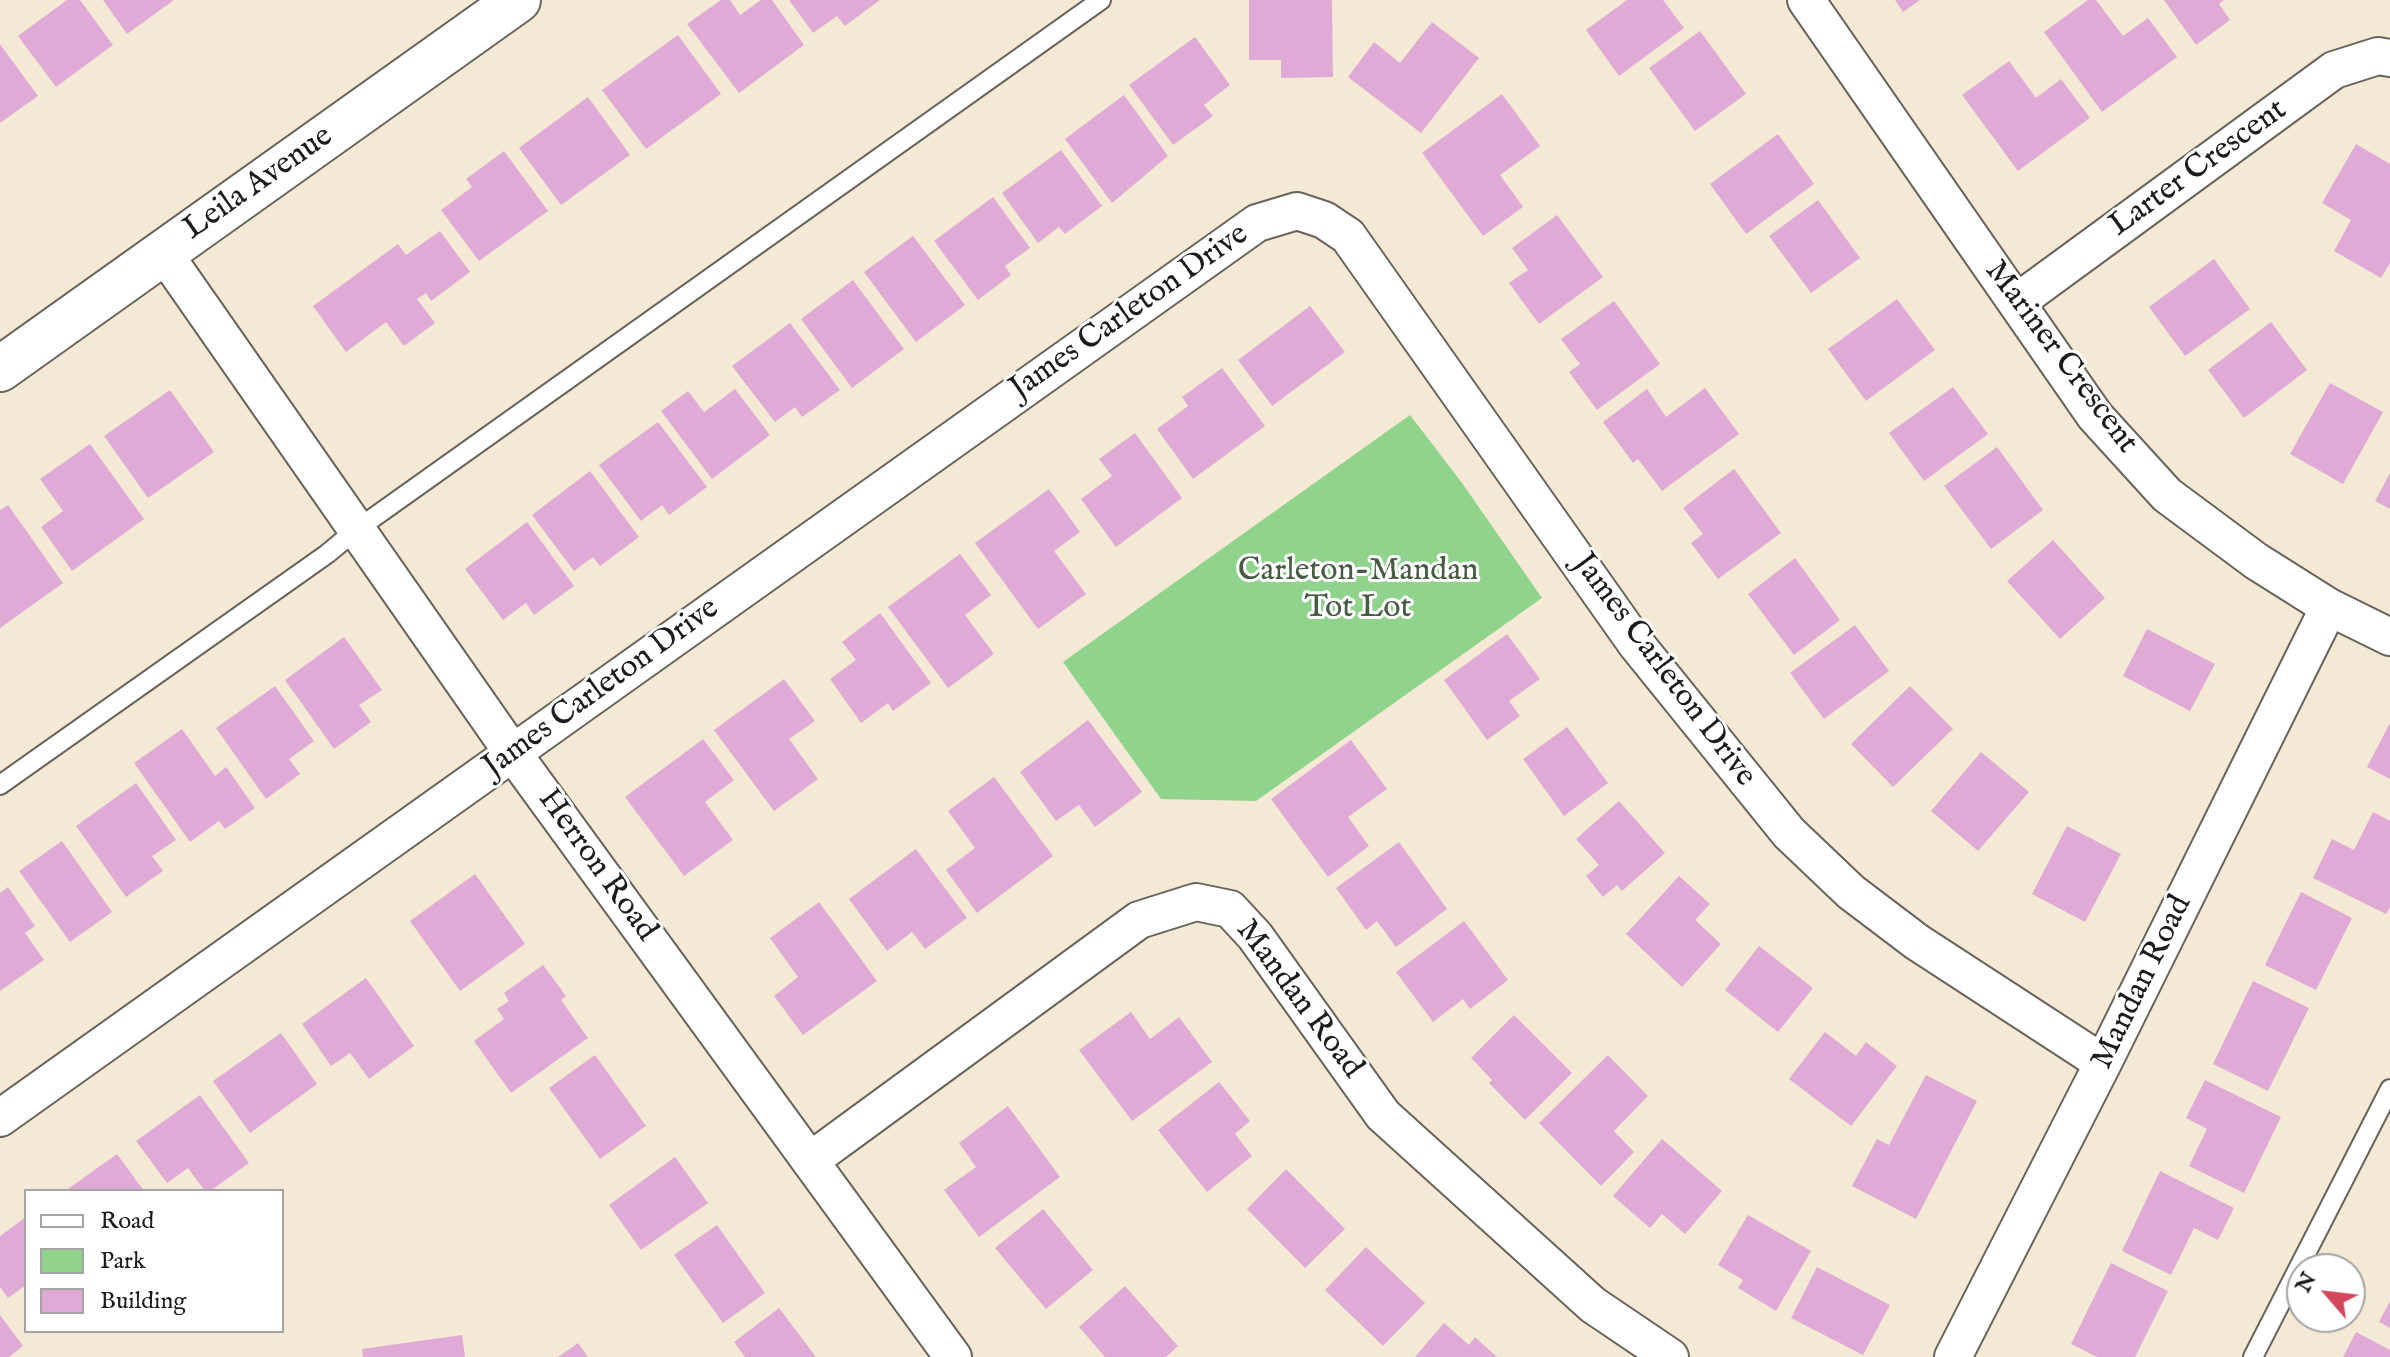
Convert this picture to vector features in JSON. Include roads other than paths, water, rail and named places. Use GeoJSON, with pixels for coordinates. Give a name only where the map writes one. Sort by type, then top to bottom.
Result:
{"type":"FeatureCollection","features":[{"type":"Feature","properties":{"kind":"street","name":"Leila Avenue"},"geometry":{"type":"LineString","coordinates":[[0,369],[518,0]]}},
{"type":"Feature","properties":{"kind":"street","name":"Mariner Crescent"},"geometry":{"type":"LineString","coordinates":[[1806,0],[2095,416],[2167,495],[2256,561],[2329,607],[2390,637]]}},
{"type":"Feature","properties":{"kind":"street","name":"Larter Crescent"},"geometry":{"type":"LineString","coordinates":[[2017,302],[2334,70],[2378,56],[2390,58]]}},
{"type":"Feature","properties":{"kind":"street","name":"James Carleton Drive"},"geometry":{"type":"LineString","coordinates":[[0,1118],[1257,223],[1297,211],[1324,220],[1348,236],[1637,645],[1789,833],[1851,892],[1917,942],[2103,1063]]}},
{"type":"Feature","properties":{"kind":"street","name":"Herron Road"},"geometry":{"type":"LineString","coordinates":[[163,252],[512,752],[953,1357]]}},
{"type":"Feature","properties":{"kind":"street","name":"Mandan Road"},"geometry":{"type":"LineString","coordinates":[[1953,1357],[2329,607]]}},
{"type":"Feature","properties":{"kind":"street","name":"Mandan Road"},"geometry":{"type":"LineString","coordinates":[[811,1160],[1139,920],[1196,902],[1230,909],[1255,936],[1383,1115],[1593,1305],[1670,1357]]}},
{"type":"Feature","properties":{"kind":"lane"},"geometry":{"type":"LineString","coordinates":[[0,785],[1101,0]]}},
{"type":"Feature","properties":{"kind":"lane"},"geometry":{"type":"LineString","coordinates":[[2253,1357],[2390,1089]]}},
{"type":"Feature","properties":{"kind":"park label","name":"Carleton-Mandan Tot Lot"},"geometry":{"type":"Point","coordinates":[1358,590]}}]}
